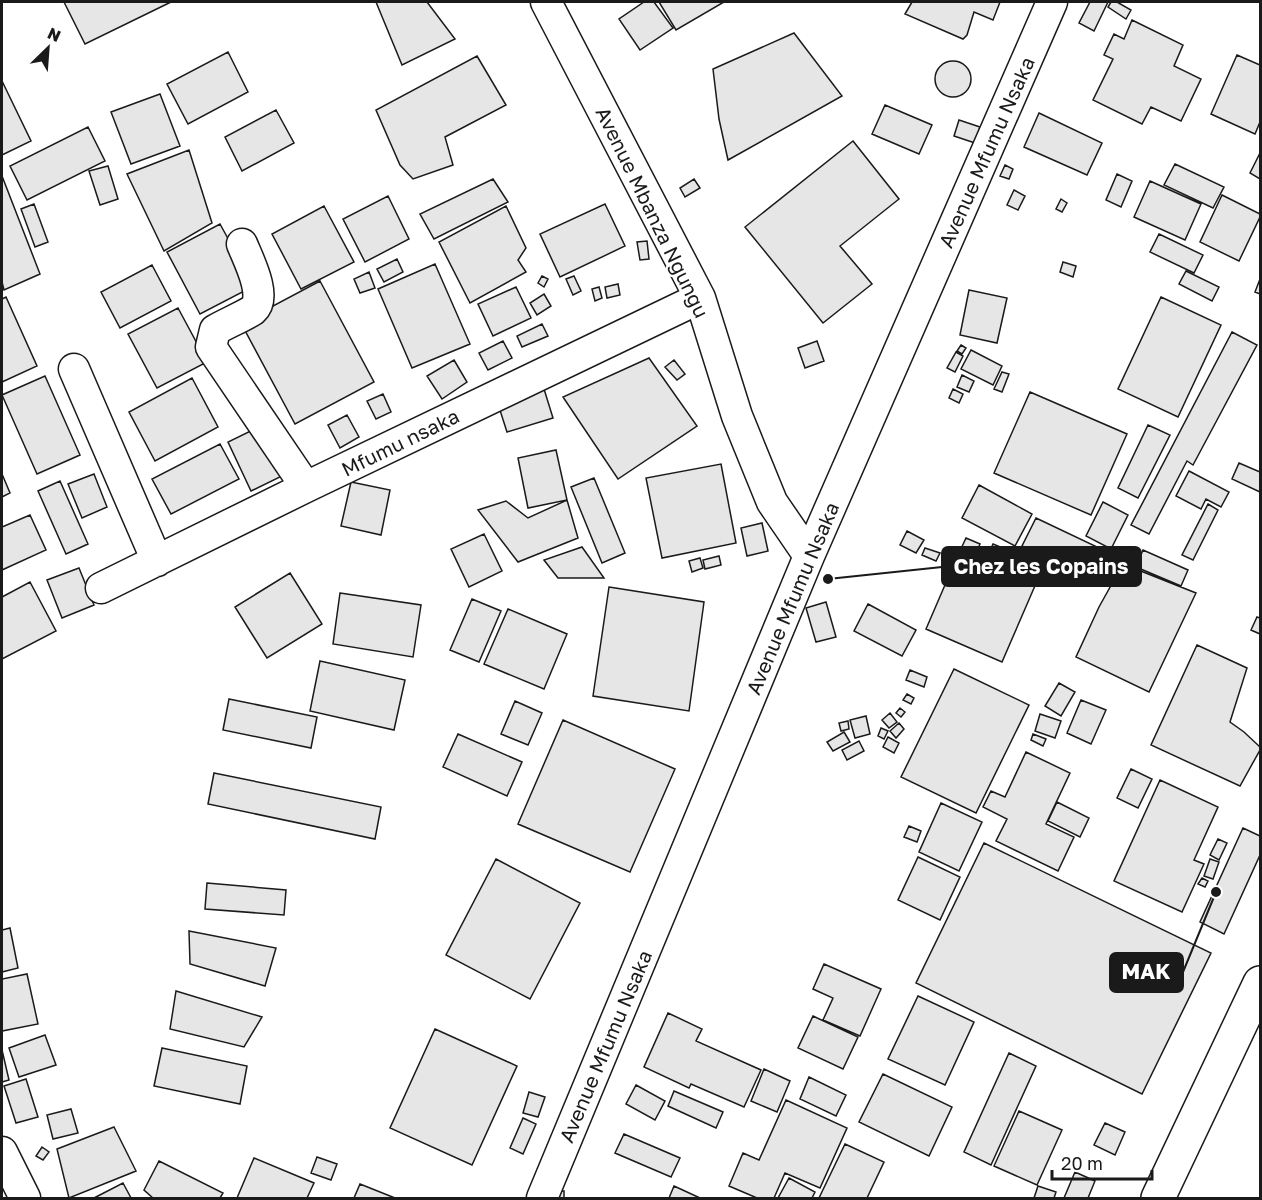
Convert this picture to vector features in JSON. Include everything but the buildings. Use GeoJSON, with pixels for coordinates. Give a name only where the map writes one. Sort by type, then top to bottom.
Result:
{"type":"FeatureCollection","features":[{"type":"Feature","properties":{"kind":"street","name":"Avenue Mbanza Ngungu"},"geometry":{"type":"LineString","coordinates":[[546,2],[700,298],[737,416],[772,502],[809,556]]}},
{"type":"Feature","properties":{"kind":"street","name":"Avenue Mfumu Nsaka"},"geometry":{"type":"LineString","coordinates":[[542,1198],[809,556],[1052,2]]}},
{"type":"Feature","properties":{"kind":"street"},"geometry":{"type":"LineString","coordinates":[[242,244],[259,289],[258,302],[253,309],[215,330],[211,346],[306,487]]}},
{"type":"Feature","properties":{"kind":"street","name":"Mfumu nsaka"},"geometry":{"type":"LineString","coordinates":[[101,588],[700,298]]}},
{"type":"Feature","properties":{"kind":"street"},"geometry":{"type":"LineString","coordinates":[[74,369],[157,561]]}},
{"type":"Feature","properties":{"kind":"street"},"geometry":{"type":"LineString","coordinates":[[1158,1198],[1260,983]]}},
{"type":"Feature","properties":{"kind":"street"},"geometry":{"type":"LineString","coordinates":[[2,1152],[25,1198]]}},
{"type":"Feature","properties":{"kind":"place","name":"Chez les Copains"},"geometry":{"type":"Point","coordinates":[828,579]}},
{"type":"Feature","properties":{"kind":"place","name":"MAK"},"geometry":{"type":"Point","coordinates":[1216,892]}}]}
